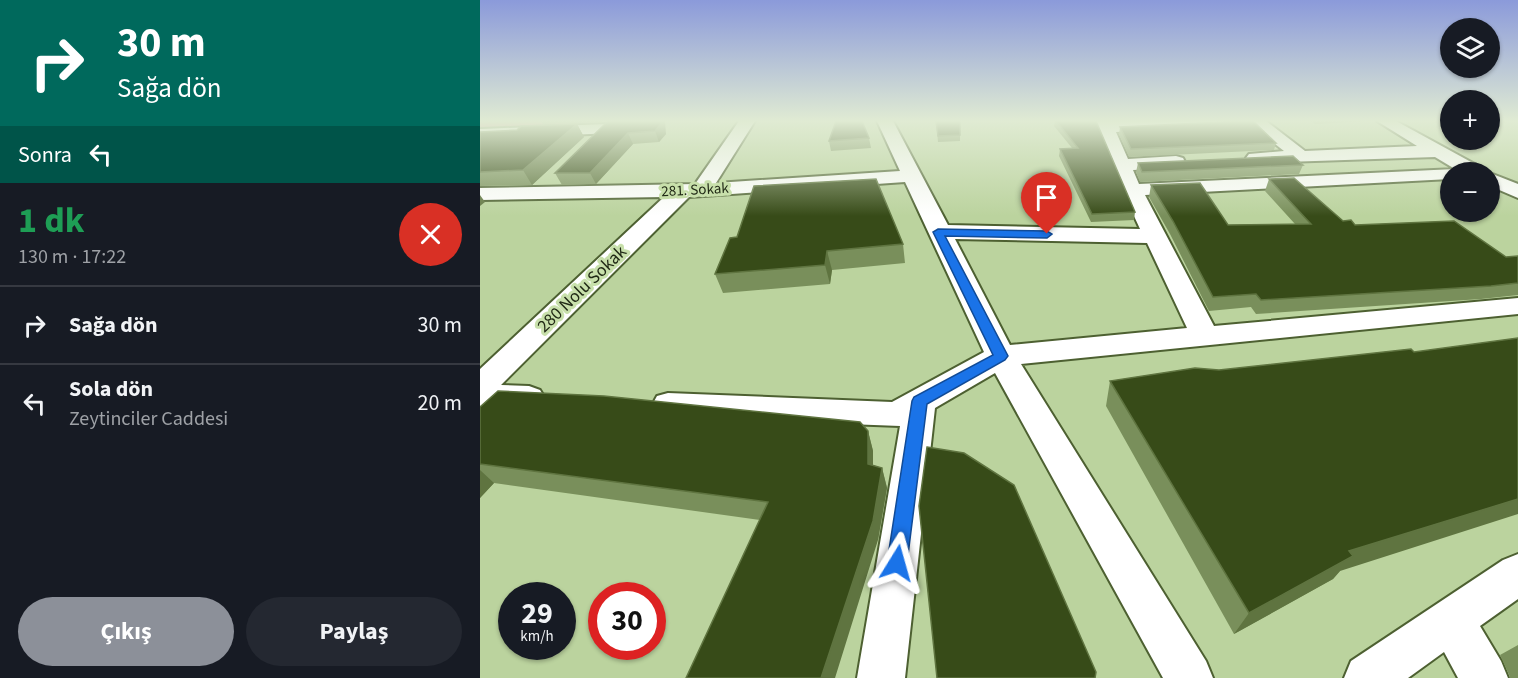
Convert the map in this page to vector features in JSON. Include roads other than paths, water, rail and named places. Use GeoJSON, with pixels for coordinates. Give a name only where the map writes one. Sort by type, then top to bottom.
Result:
{"type":"FeatureCollection","features":[{"type":"Feature","properties":{"kind":"street","name":"280 Nolu Sokak"},"geometry":{"type":"LineString","coordinates":[[480,387],[692,191],[722,153]]}},
{"type":"Feature","properties":{"kind":"street"},"geometry":{"type":"LineString","coordinates":[[899,153],[1000,356],[1189,678]]}},
{"type":"Feature","properties":{"kind":"street"},"geometry":{"type":"LineString","coordinates":[[1116,153],[1132,190],[1205,336]]}},
{"type":"Feature","properties":{"kind":"street"},"geometry":{"type":"LineString","coordinates":[[1297,153],[1301,156]]}},
{"type":"Feature","properties":{"kind":"street"},"geometry":{"type":"LineString","coordinates":[[1234,159],[1393,153]]}},
{"type":"Feature","properties":{"kind":"street"},"geometry":{"type":"LineString","coordinates":[[1441,153],[1458,162]]}},
{"type":"Feature","properties":{"kind":"street"},"geometry":{"type":"LineString","coordinates":[[1121,165],[1189,161]]}},
{"type":"Feature","properties":{"kind":"street"},"geometry":{"type":"LineString","coordinates":[[536,195],[560,173]]}},
{"type":"Feature","properties":{"kind":"street"},"geometry":{"type":"LineString","coordinates":[[1132,190],[1440,173]]}},
{"type":"Feature","properties":{"kind":"street","name":"281. Sokak"},"geometry":{"type":"LineString","coordinates":[[480,195],[692,191],[910,176]]}},
{"type":"Feature","properties":{"kind":"street"},"geometry":{"type":"LineString","coordinates":[[1500,184],[1518,192]]}},
{"type":"Feature","properties":{"kind":"street"},"geometry":{"type":"LineString","coordinates":[[938,232],[1155,236]]}},
{"type":"Feature","properties":{"kind":"street"},"geometry":{"type":"LineString","coordinates":[[635,403],[897,415],[1000,356],[1518,306]]}},
{"type":"Feature","properties":{"kind":"street"},"geometry":{"type":"LineString","coordinates":[[480,396],[563,400]]}},
{"type":"Feature","properties":{"kind":"street"},"geometry":{"type":"LineString","coordinates":[[881,678],[920,401]]}},
{"type":"Feature","properties":{"kind":"street"},"geometry":{"type":"LineString","coordinates":[[1368,678],[1518,573]]}},
{"type":"Feature","properties":{"kind":"street"},"geometry":{"type":"LineString","coordinates":[[1451,620],[1484,678]]}}]}
